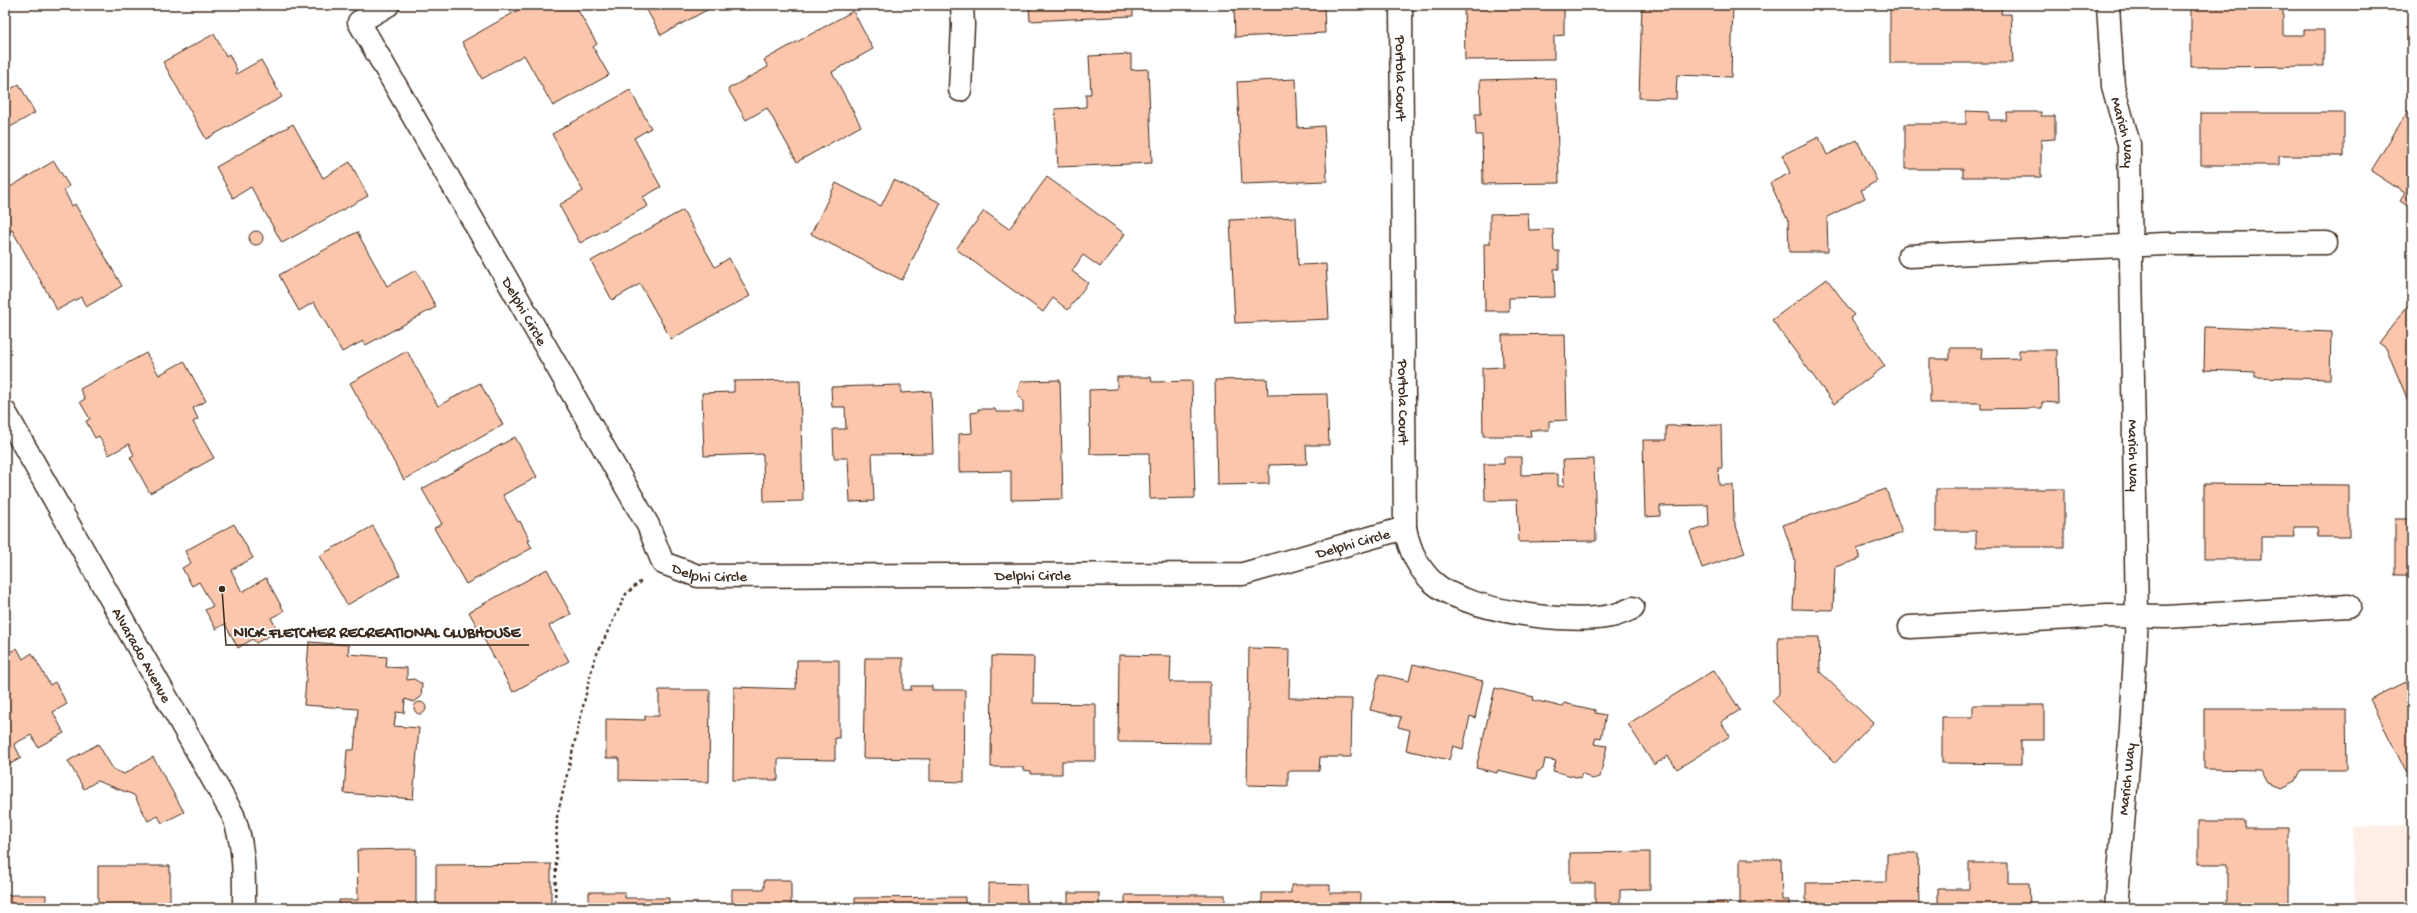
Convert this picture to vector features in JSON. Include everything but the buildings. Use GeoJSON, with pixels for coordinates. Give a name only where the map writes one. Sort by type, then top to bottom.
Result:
{"type":"FeatureCollection","features":[{"type":"Feature","properties":{"kind":"street","name":"Delphi Circle"},"geometry":{"type":"LineString","coordinates":[[388,5],[359,22],[648,525],[663,563],[698,576],[1243,574],[1405,528]]}},
{"type":"Feature","properties":{"kind":"street"},"geometry":{"type":"LineString","coordinates":[[960,90],[963,25],[962,5]]}},
{"type":"Feature","properties":{"kind":"street","name":"Portola Court"},"geometry":{"type":"LineString","coordinates":[[1401,5],[1405,528],[1409,548],[1434,583],[1454,596],[1515,614],[1593,618],[1611,616],[1634,608]]}},
{"type":"Feature","properties":{"kind":"street","name":"Marich Way"},"geometry":{"type":"LineString","coordinates":[[2108,5],[2113,86],[2129,144],[2137,617],[2131,729],[2116,908]]}},
{"type":"Feature","properties":{"kind":"street"},"geometry":{"type":"LineString","coordinates":[[1910,256],[2130,247],[2165,244],[2326,243]]}},
{"type":"Feature","properties":{"kind":"street","name":"Alvarado Avenue"},"geometry":{"type":"LineString","coordinates":[[5,412],[233,815],[241,835],[244,855],[244,908]]}},
{"type":"Feature","properties":{"kind":"street"},"geometry":{"type":"LineString","coordinates":[[1910,627],[2108,616],[2166,618],[2349,606]]}},
{"type":"Feature","properties":{"kind":"path"},"geometry":{"type":"LineString","coordinates":[[555,908],[557,817],[594,660],[626,594],[663,563]]}},
{"type":"Feature","properties":{"kind":"shaded area"},"geometry":{"type":"Polygon","coordinates":[[[2412,825],[2412,908],[2355,908],[2353,827],[2412,825]]]}},
{"type":"Feature","properties":{"kind":"place","name":"NICK FLETCHER RECREATIONAL CLUBHOUSE"},"geometry":{"type":"Point","coordinates":[222,589]}}]}
